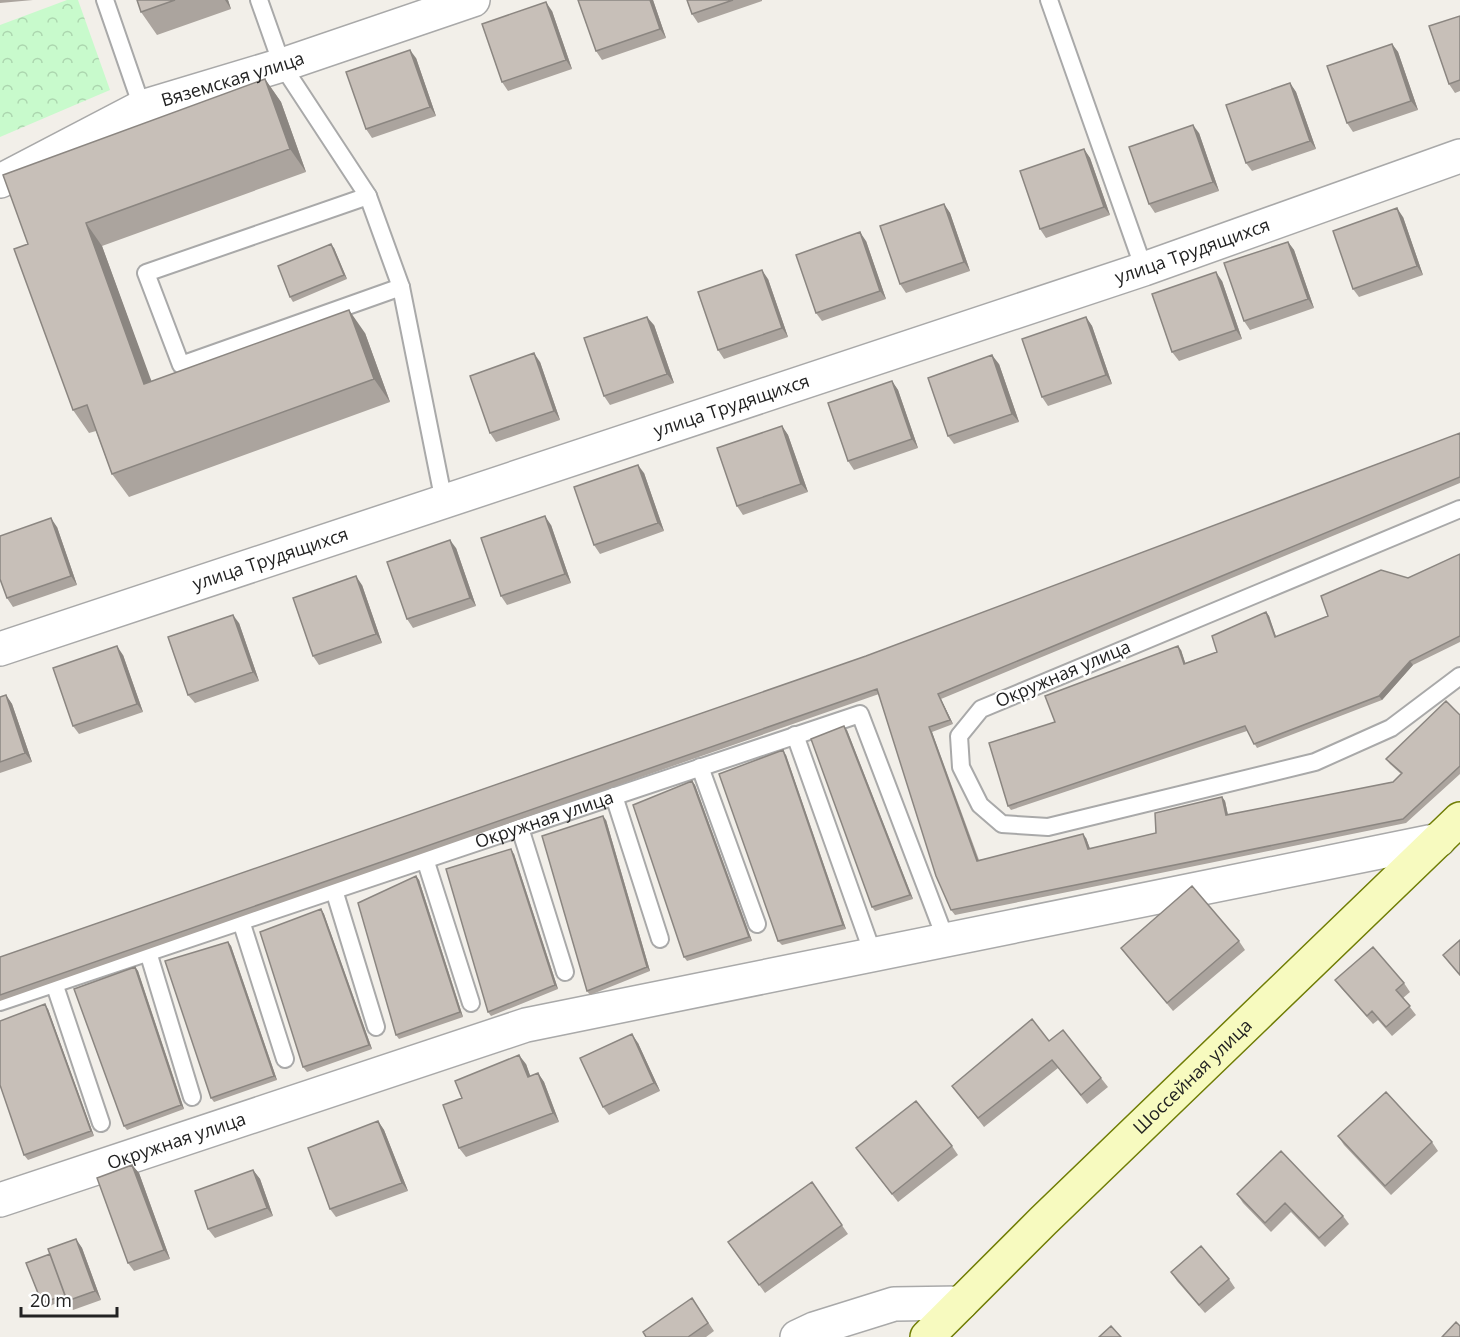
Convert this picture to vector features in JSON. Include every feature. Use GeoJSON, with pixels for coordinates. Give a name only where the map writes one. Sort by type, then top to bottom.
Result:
{"type":"FeatureCollection","features":[{"type":"Feature","properties":{"kind":"street","name":"Вяземская улица"},"geometry":{"type":"LineString","coordinates":[[0,181],[142,108],[282,65],[473,0]]}},
{"type":"Feature","properties":{"kind":"street","name":"улица Трудящихся"},"geometry":{"type":"LineString","coordinates":[[0,649],[1144,269],[1460,156]]}},
{"type":"Feature","properties":{"kind":"street","name":"Окружная улица"},"geometry":{"type":"LineString","coordinates":[[0,1200],[526,1025],[946,940],[1449,829]]}},
{"type":"Feature","properties":{"kind":"street","name":"Шоссейная улица"},"geometry":{"type":"LineString","coordinates":[[927,1337],[1449,829]]}},
{"type":"Feature","properties":{"kind":"street"},"geometry":{"type":"LineString","coordinates":[[805,1333],[894,1304],[961,1303]]}},
{"type":"Feature","properties":{"kind":"street"},"geometry":{"type":"LineString","coordinates":[[805,1333],[839,1332],[847,1337]]}},
{"type":"Feature","properties":{"kind":"lane"},"geometry":{"type":"LineString","coordinates":[[105,0],[142,108]]}},
{"type":"Feature","properties":{"kind":"lane"},"geometry":{"type":"LineString","coordinates":[[259,0],[282,65],[368,196],[401,287],[444,502]]}},
{"type":"Feature","properties":{"kind":"lane"},"geometry":{"type":"LineString","coordinates":[[1049,0],[1144,269]]}},
{"type":"Feature","properties":{"kind":"lane"},"geometry":{"type":"LineString","coordinates":[[368,196],[146,273],[181,365],[401,287]]}},
{"type":"Feature","properties":{"kind":"lane","name":"Окружная улица"},"geometry":{"type":"LineString","coordinates":[[1460,509],[981,709],[959,736],[961,767],[980,805],[1002,824],[1048,827],[1315,762],[1390,728],[1460,676]]}},
{"type":"Feature","properties":{"kind":"lane","name":"Окружная улица"},"geometry":{"type":"LineString","coordinates":[[0,1002],[860,714],[946,940]]}},
{"type":"Feature","properties":{"kind":"lane"},"geometry":{"type":"LineString","coordinates":[[795,735],[873,954]]}},
{"type":"Feature","properties":{"kind":"lane"},"geometry":{"type":"LineString","coordinates":[[700,767],[758,924]]}},
{"type":"Feature","properties":{"kind":"lane"},"geometry":{"type":"LineString","coordinates":[[614,796],[660,939]]}},
{"type":"Feature","properties":{"kind":"lane"},"geometry":{"type":"LineString","coordinates":[[520,828],[565,972]]}},
{"type":"Feature","properties":{"kind":"lane"},"geometry":{"type":"LineString","coordinates":[[425,860],[471,1003]]}},
{"type":"Feature","properties":{"kind":"lane"},"geometry":{"type":"LineString","coordinates":[[334,890],[376,1027]]}},
{"type":"Feature","properties":{"kind":"lane"},"geometry":{"type":"LineString","coordinates":[[241,921],[285,1059]]}},
{"type":"Feature","properties":{"kind":"lane"},"geometry":{"type":"LineString","coordinates":[[148,952],[192,1097]]}},
{"type":"Feature","properties":{"kind":"lane"},"geometry":{"type":"LineString","coordinates":[[54,983],[100,1123]]}},
{"type":"Feature","properties":{"kind":"green space"},"geometry":{"type":"Polygon","coordinates":[[[67,0],[78,0],[110,90],[0,137],[0,25],[67,0]]]}},
{"type":"Feature","properties":{"kind":"building"},"geometry":{"type":"Polygon","coordinates":[[[137,0],[175,0],[141,12],[137,0]]]}},
{"type":"Feature","properties":{"kind":"building"},"geometry":{"type":"Polygon","coordinates":[[[578,0],[650,0],[660,29],[596,51],[578,0]]]}},
{"type":"Feature","properties":{"kind":"building"},"geometry":{"type":"Polygon","coordinates":[[[687,0],[733,0],[692,14],[687,0]]]}},
{"type":"Feature","properties":{"kind":"building"},"geometry":{"type":"Polygon","coordinates":[[[546,2],[566,60],[502,82],[482,24],[546,2]]]}},
{"type":"Feature","properties":{"kind":"building"},"geometry":{"type":"Polygon","coordinates":[[[1460,16],[1460,80],[1449,84],[1429,26],[1460,16]]]}},
{"type":"Feature","properties":{"kind":"building"},"geometry":{"type":"Polygon","coordinates":[[[1392,44],[1411,101],[1347,123],[1327,66],[1392,44]]]}},
{"type":"Feature","properties":{"kind":"building"},"geometry":{"type":"Polygon","coordinates":[[[410,50],[430,107],[366,129],[346,72],[410,50]]]}},
{"type":"Feature","properties":{"kind":"building"},"geometry":{"type":"Polygon","coordinates":[[[265,79],[290,149],[86,223],[144,384],[349,310],[374,379],[112,474],[87,405],[73,410],[14,249],[28,244],[3,175],[265,79]]]}},
{"type":"Feature","properties":{"kind":"building"},"geometry":{"type":"Polygon","coordinates":[[[1290,83],[1310,141],[1246,163],[1226,105],[1290,83]]]}},
{"type":"Feature","properties":{"kind":"building"},"geometry":{"type":"Polygon","coordinates":[[[1193,125],[1213,182],[1149,204],[1129,147],[1193,125]]]}},
{"type":"Feature","properties":{"kind":"building"},"geometry":{"type":"Polygon","coordinates":[[[1084,149],[1104,207],[1040,229],[1020,171],[1084,149]]]}},
{"type":"Feature","properties":{"kind":"building"},"geometry":{"type":"Polygon","coordinates":[[[944,204],[964,262],[900,284],[880,226],[944,204]]]}},
{"type":"Feature","properties":{"kind":"building"},"geometry":{"type":"Polygon","coordinates":[[[1397,208],[1417,266],[1353,289],[1333,231],[1397,208]]]}},
{"type":"Feature","properties":{"kind":"building"},"geometry":{"type":"Polygon","coordinates":[[[860,232],[880,291],[816,313],[796,255],[860,232]]]}},
{"type":"Feature","properties":{"kind":"building"},"geometry":{"type":"Polygon","coordinates":[[[1288,242],[1308,299],[1244,321],[1224,263],[1288,242]]]}},
{"type":"Feature","properties":{"kind":"building"},"geometry":{"type":"Polygon","coordinates":[[[331,244],[344,275],[290,297],[278,266],[331,244]]]}},
{"type":"Feature","properties":{"kind":"building"},"geometry":{"type":"Polygon","coordinates":[[[762,270],[782,328],[718,350],[698,292],[762,270]]]}},
{"type":"Feature","properties":{"kind":"building"},"geometry":{"type":"Polygon","coordinates":[[[1216,272],[1236,330],[1172,352],[1152,294],[1216,272]]]}},
{"type":"Feature","properties":{"kind":"building"},"geometry":{"type":"Polygon","coordinates":[[[647,317],[667,374],[604,396],[584,338],[647,317]]]}},
{"type":"Feature","properties":{"kind":"building"},"geometry":{"type":"Polygon","coordinates":[[[1086,317],[1106,375],[1042,397],[1022,339],[1086,317]]]}},
{"type":"Feature","properties":{"kind":"building"},"geometry":{"type":"Polygon","coordinates":[[[534,353],[554,411],[490,433],[470,376],[534,353]]]}},
{"type":"Feature","properties":{"kind":"building"},"geometry":{"type":"Polygon","coordinates":[[[992,355],[1012,414],[948,436],[928,378],[992,355]]]}},
{"type":"Feature","properties":{"kind":"building"},"geometry":{"type":"Polygon","coordinates":[[[892,381],[912,439],[848,461],[828,403],[892,381]]]}},
{"type":"Feature","properties":{"kind":"building"},"geometry":{"type":"Polygon","coordinates":[[[782,426],[801,484],[737,506],[717,448],[782,426]]]}},
{"type":"Feature","properties":{"kind":"building"},"geometry":{"type":"Polygon","coordinates":[[[1460,433],[1460,477],[938,694],[950,720],[929,727],[977,861],[1083,834],[1088,849],[1156,833],[1155,813],[1222,797],[1226,815],[1393,782],[1402,773],[1386,759],[1446,701],[1460,715],[1460,766],[1403,819],[951,910],[936,876],[877,689],[0,995],[0,957],[866,656],[1460,433]]]}},
{"type":"Feature","properties":{"kind":"building"},"geometry":{"type":"Polygon","coordinates":[[[638,465],[658,523],[594,545],[574,487],[638,465]]]}},
{"type":"Feature","properties":{"kind":"building"},"geometry":{"type":"Polygon","coordinates":[[[545,516],[565,574],[501,596],[481,538],[545,516]]]}},
{"type":"Feature","properties":{"kind":"building"},"geometry":{"type":"Polygon","coordinates":[[[51,518],[71,576],[7,598],[0,579],[0,536],[51,518]]]}},
{"type":"Feature","properties":{"kind":"building"},"geometry":{"type":"Polygon","coordinates":[[[450,540],[470,598],[407,619],[387,562],[450,540]]]}},
{"type":"Feature","properties":{"kind":"building"},"geometry":{"type":"Polygon","coordinates":[[[1460,554],[1460,636],[1410,661],[1379,696],[1254,744],[1245,726],[1008,806],[989,743],[1055,722],[1045,696],[1178,646],[1184,664],[1217,652],[1212,636],[1266,612],[1275,637],[1328,616],[1321,596],[1381,570],[1408,578],[1460,554]]]}},
{"type":"Feature","properties":{"kind":"building"},"geometry":{"type":"Polygon","coordinates":[[[356,576],[376,634],[313,656],[293,598],[356,576]]]}},
{"type":"Feature","properties":{"kind":"building"},"geometry":{"type":"Polygon","coordinates":[[[233,615],[253,672],[188,695],[168,637],[233,615]]]}},
{"type":"Feature","properties":{"kind":"building"},"geometry":{"type":"Polygon","coordinates":[[[117,646],[137,704],[73,726],[53,668],[117,646]]]}},
{"type":"Feature","properties":{"kind":"building"},"geometry":{"type":"Polygon","coordinates":[[[6,695],[25,753],[0,762],[0,697],[6,695]]]}},
{"type":"Feature","properties":{"kind":"building"},"geometry":{"type":"Polygon","coordinates":[[[844,726],[910,895],[872,907],[811,739],[844,726]]]}},
{"type":"Feature","properties":{"kind":"building"},"geometry":{"type":"Polygon","coordinates":[[[783,750],[843,925],[778,941],[719,774],[783,750]]]}},
{"type":"Feature","properties":{"kind":"building"},"geometry":{"type":"Polygon","coordinates":[[[692,781],[749,937],[684,957],[633,805],[692,781]]]}},
{"type":"Feature","properties":{"kind":"building"},"geometry":{"type":"Polygon","coordinates":[[[603,816],[647,967],[587,991],[542,836],[603,816]]]}},
{"type":"Feature","properties":{"kind":"building"},"geometry":{"type":"Polygon","coordinates":[[[511,849],[555,985],[488,1012],[446,869],[511,849]]]}},
{"type":"Feature","properties":{"kind":"building"},"geometry":{"type":"Polygon","coordinates":[[[416,876],[460,1012],[396,1035],[358,903],[416,876]]]}},
{"type":"Feature","properties":{"kind":"building"},"geometry":{"type":"Polygon","coordinates":[[[1192,886],[1239,941],[1167,1003],[1121,948],[1192,886]]]}},
{"type":"Feature","properties":{"kind":"building"},"geometry":{"type":"Polygon","coordinates":[[[321,909],[369,1045],[303,1067],[260,932],[321,909]]]}},
{"type":"Feature","properties":{"kind":"building"},"geometry":{"type":"Polygon","coordinates":[[[1460,940],[1460,975],[1443,955],[1460,940]]]}},
{"type":"Feature","properties":{"kind":"building"},"geometry":{"type":"Polygon","coordinates":[[[228,942],[274,1076],[211,1098],[165,961],[228,942]]]}},
{"type":"Feature","properties":{"kind":"building"},"geometry":{"type":"Polygon","coordinates":[[[1373,947],[1404,983],[1396,990],[1410,1006],[1386,1027],[1372,1011],[1367,1016],[1335,980],[1373,947]]]}},
{"type":"Feature","properties":{"kind":"building"},"geometry":{"type":"Polygon","coordinates":[[[135,967],[181,1105],[124,1126],[74,989],[135,967]]]}},
{"type":"Feature","properties":{"kind":"building"},"geometry":{"type":"Polygon","coordinates":[[[45,1004],[91,1131],[24,1155],[0,1085],[0,1021],[45,1004]]]}},
{"type":"Feature","properties":{"kind":"building"},"geometry":{"type":"Polygon","coordinates":[[[1032,1019],[1049,1041],[1063,1030],[1101,1078],[1081,1095],[1052,1060],[978,1118],[952,1086],[1032,1019]]]}},
{"type":"Feature","properties":{"kind":"building"},"geometry":{"type":"Polygon","coordinates":[[[632,1034],[654,1083],[603,1107],[580,1058],[632,1034]]]}},
{"type":"Feature","properties":{"kind":"building"},"geometry":{"type":"Polygon","coordinates":[[[519,1055],[528,1077],[538,1073],[553,1113],[459,1148],[443,1105],[462,1098],[455,1081],[519,1055]]]}},
{"type":"Feature","properties":{"kind":"building"},"geometry":{"type":"Polygon","coordinates":[[[1386,1092],[1432,1142],[1385,1186],[1338,1136],[1386,1092]]]}},
{"type":"Feature","properties":{"kind":"building"},"geometry":{"type":"Polygon","coordinates":[[[916,1101],[952,1146],[892,1194],[856,1148],[916,1101]]]}},
{"type":"Feature","properties":{"kind":"building"},"geometry":{"type":"Polygon","coordinates":[[[378,1121],[402,1183],[330,1209],[308,1148],[378,1121]]]}},
{"type":"Feature","properties":{"kind":"building"},"geometry":{"type":"Polygon","coordinates":[[[1281,1151],[1343,1216],[1319,1238],[1285,1203],[1265,1223],[1237,1194],[1281,1151]]]}},
{"type":"Feature","properties":{"kind":"building"},"geometry":{"type":"Polygon","coordinates":[[[132,1165],[164,1250],[128,1263],[97,1178],[132,1165]]]}},
{"type":"Feature","properties":{"kind":"building"},"geometry":{"type":"Polygon","coordinates":[[[253,1170],[267,1208],[208,1229],[195,1191],[253,1170]]]}},
{"type":"Feature","properties":{"kind":"building"},"geometry":{"type":"Polygon","coordinates":[[[812,1182],[842,1225],[759,1285],[728,1242],[812,1182]]]}},
{"type":"Feature","properties":{"kind":"building"},"geometry":{"type":"Polygon","coordinates":[[[76,1239],[95,1291],[67,1301],[48,1249],[76,1239]]]}},
{"type":"Feature","properties":{"kind":"building"},"geometry":{"type":"Polygon","coordinates":[[[1201,1246],[1229,1279],[1199,1305],[1171,1272],[1201,1246]]]}},
{"type":"Feature","properties":{"kind":"building"},"geometry":{"type":"Polygon","coordinates":[[[50,1254],[65,1295],[42,1303],[26,1263],[50,1254]]]}},
{"type":"Feature","properties":{"kind":"building"},"geometry":{"type":"Polygon","coordinates":[[[692,1298],[708,1323],[688,1337],[646,1337],[643,1332],[692,1298]]]}},
{"type":"Feature","properties":{"kind":"building"},"geometry":{"type":"Polygon","coordinates":[[[1456,1322],[1460,1326],[1460,1337],[1442,1337],[1456,1322]]]}},
{"type":"Feature","properties":{"kind":"building"},"geometry":{"type":"Polygon","coordinates":[[[1111,1326],[1121,1337],[1099,1337],[1111,1326]]]}}]}
